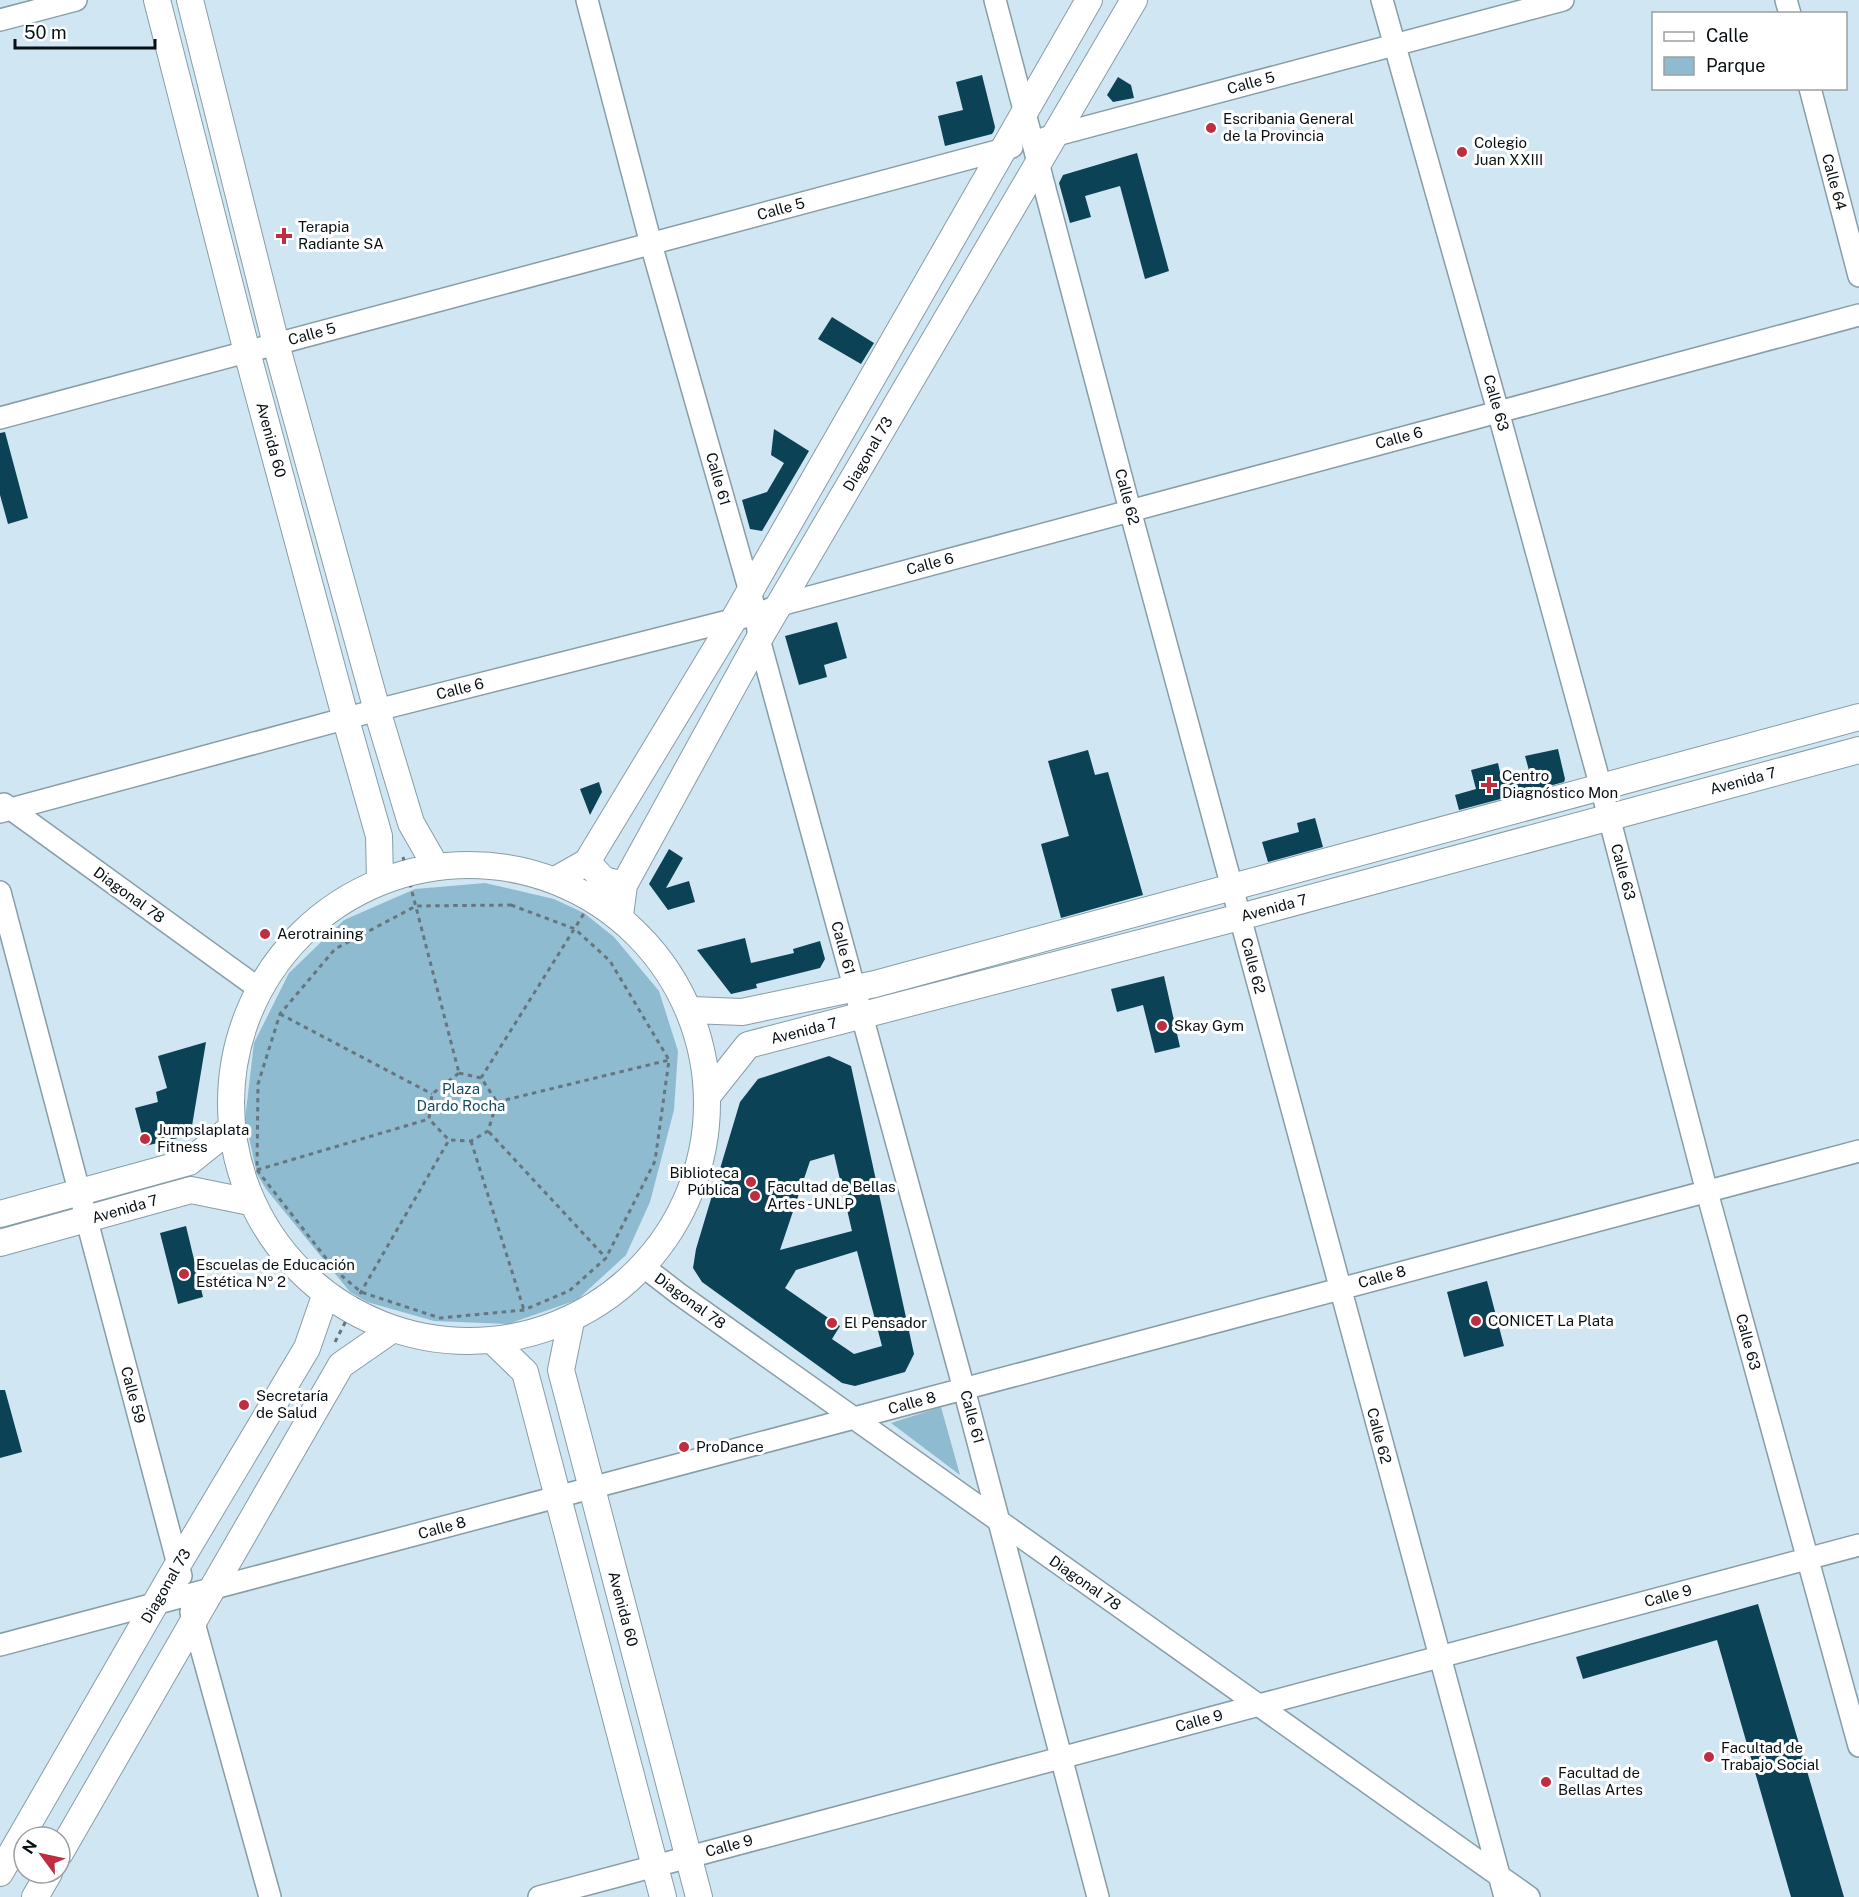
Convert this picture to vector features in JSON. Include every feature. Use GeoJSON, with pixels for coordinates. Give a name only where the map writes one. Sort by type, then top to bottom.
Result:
{"type":"FeatureCollection","features":[{"type":"Feature","properties":{"kind":"main road","name":"Avenida 60"},"geometry":{"type":"LineString","coordinates":[[157,0],[247,352],[379,836],[380,880]]}},
{"type":"Feature","properties":{"kind":"main road","name":"Avenida 60"},"geometry":{"type":"LineString","coordinates":[[190,0],[276,344],[377,710],[411,823],[435,865]]}},
{"type":"Feature","properties":{"kind":"main road","name":"Diagonal 73"},"geometry":{"type":"LineString","coordinates":[[620,915],[624,885],[759,639],[755,607],[1003,150],[1089,0]]}},
{"type":"Feature","properties":{"kind":"main road","name":"Diagonal 73"},"geometry":{"type":"LineString","coordinates":[[557,879],[587,861],[755,607],[1134,0]]}},
{"type":"Feature","properties":{"kind":"main road","name":"Avenida 7"},"geometry":{"type":"LineString","coordinates":[[691,1010],[742,1012],[854,989],[1859,717]]}},
{"type":"Feature","properties":{"kind":"main road","name":"Avenida 7"},"geometry":{"type":"LineString","coordinates":[[709,1094],[748,1045],[1240,917],[1859,750]]}},
{"type":"Feature","properties":{"kind":"main road"},"geometry":{"type":"LineString","coordinates":[[379,836],[396,837],[411,823]]}},
{"type":"Feature","properties":{"kind":"main road"},"geometry":{"type":"LineString","coordinates":[[587,861],[604,880],[624,885]]}},
{"type":"Feature","properties":{"kind":"main road"},"geometry":{"type":"LineString","coordinates":[[435,865],[557,879],[594,897],[620,915],[691,1010],[709,1094],[706,1139],[695,1183],[677,1221],[644,1267],[628,1282],[570,1321],[494,1342],[390,1331],[351,1313],[317,1290],[250,1202],[230,1129],[232,1066],[258,988],[315,919],[380,880],[435,865]]}},
{"type":"Feature","properties":{"kind":"main road","name":"Avenida 7"},"geometry":{"type":"LineString","coordinates":[[0,1214],[189,1162],[230,1129]]}},
{"type":"Feature","properties":{"kind":"main road","name":"Avenida 7"},"geometry":{"type":"LineString","coordinates":[[0,1243],[191,1190],[250,1202]]}},
{"type":"Feature","properties":{"kind":"main road","name":"Diagonal 73"},"geometry":{"type":"LineString","coordinates":[[0,1873],[177,1566],[307,1348],[325,1296]]}},
{"type":"Feature","properties":{"kind":"main road","name":"Avenida 60"},"geometry":{"type":"LineString","coordinates":[[570,1321],[561,1370],[699,1897]]}},
{"type":"Feature","properties":{"kind":"main road"},"geometry":{"type":"LineString","coordinates":[[72,1832],[193,1621],[199,1593],[340,1365],[390,1331]]}},
{"type":"Feature","properties":{"kind":"main road"},"geometry":{"type":"LineString","coordinates":[[494,1342],[525,1372],[663,1897]]}},
{"type":"Feature","properties":{"kind":"main road"},"geometry":{"type":"LineString","coordinates":[[307,1348],[331,1350],[340,1365]]}},
{"type":"Feature","properties":{"kind":"street"},"geometry":{"type":"LineString","coordinates":[[0,20],[76,0]]}},
{"type":"Feature","properties":{"kind":"street","name":"Calle 61"},"geometry":{"type":"LineString","coordinates":[[587,0],[651,244],[755,607]]}},
{"type":"Feature","properties":{"kind":"street","name":"Calle 62"},"geometry":{"type":"LineString","coordinates":[[995,0],[1025,112],[1043,147],[1130,510],[1505,1897]]}},
{"type":"Feature","properties":{"kind":"street","name":"Calle 63"},"geometry":{"type":"LineString","coordinates":[[1382,0],[1601,787],[1707,1192],[1859,1746]]}},
{"type":"Feature","properties":{"kind":"street","name":"Calle 5"},"geometry":{"type":"LineString","coordinates":[[0,418],[1003,150],[1043,147],[1394,45],[1563,0]]}},
{"type":"Feature","properties":{"kind":"street","name":"Calle 64"},"geometry":{"type":"LineString","coordinates":[[1811,90],[1859,276]]}},
{"type":"Feature","properties":{"kind":"street","name":"Calle 6"},"geometry":{"type":"LineString","coordinates":[[4,807],[346,720],[755,607],[1130,510],[1859,315]]}},
{"type":"Feature","properties":{"kind":"street","name":"Calle 61"},"geometry":{"type":"LineString","coordinates":[[759,639],[964,1389],[1098,1897]]}},
{"type":"Feature","properties":{"kind":"street","name":"Diagonal 78"},"geometry":{"type":"LineString","coordinates":[[4,807],[258,988]]}},
{"type":"Feature","properties":{"kind":"street","name":"Calle 59"},"geometry":{"type":"LineString","coordinates":[[0,892],[177,1566],[199,1593]]}},
{"type":"Feature","properties":{"kind":"street","name":"Calle 8"},"geometry":{"type":"LineString","coordinates":[[0,1645],[1859,1151]]}},
{"type":"Feature","properties":{"kind":"street","name":"Diagonal 78"},"geometry":{"type":"LineString","coordinates":[[644,1267],[1257,1706],[1529,1897]]}},
{"type":"Feature","properties":{"kind":"street","name":"Calle 9"},"geometry":{"type":"LineString","coordinates":[[539,1897],[1859,1545]]}},
{"type":"Feature","properties":{"kind":"street"},"geometry":{"type":"LineString","coordinates":[[193,1621],[270,1897]]}},
{"type":"Feature","properties":{"kind":"path"},"geometry":{"type":"LineString","coordinates":[[408,871],[459,1073]]}},
{"type":"Feature","properties":{"kind":"path"},"geometry":{"type":"LineString","coordinates":[[511,905],[575,930],[610,961],[669,1060],[655,1161],[606,1258],[569,1291],[524,1310],[440,1318],[361,1292],[336,1271],[257,1170],[258,1084],[279,1014],[335,949],[416,906],[511,905]]}},
{"type":"Feature","properties":{"kind":"path"},"geometry":{"type":"LineString","coordinates":[[482,1078],[575,930]]}},
{"type":"Feature","properties":{"kind":"path"},"geometry":{"type":"LineString","coordinates":[[279,1014],[432,1094]]}},
{"type":"Feature","properties":{"kind":"path"},"geometry":{"type":"LineString","coordinates":[[497,1102],[669,1060]]}},
{"type":"Feature","properties":{"kind":"path"},"geometry":{"type":"LineString","coordinates":[[429,1119],[449,1140],[471,1141],[488,1131],[497,1102],[482,1078],[459,1073]]}},
{"type":"Feature","properties":{"kind":"path"},"geometry":{"type":"LineString","coordinates":[[429,1119],[432,1094],[459,1073]]}},
{"type":"Feature","properties":{"kind":"path"},"geometry":{"type":"LineString","coordinates":[[257,1170],[429,1119]]}},
{"type":"Feature","properties":{"kind":"path"},"geometry":{"type":"LineString","coordinates":[[488,1131],[606,1258]]}},
{"type":"Feature","properties":{"kind":"path"},"geometry":{"type":"LineString","coordinates":[[361,1292],[449,1140]]}},
{"type":"Feature","properties":{"kind":"path"},"geometry":{"type":"LineString","coordinates":[[471,1141],[524,1310]]}},
{"type":"Feature","properties":{"kind":"green space","name":"Plaza Dardo Rocha"},"geometry":{"type":"Polygon","coordinates":[[[485,883],[554,899],[584,913],[614,937],[659,991],[678,1051],[674,1110],[650,1202],[626,1255],[577,1300],[508,1324],[434,1321],[367,1302],[350,1292],[266,1189],[257,1174],[245,1119],[254,1043],[289,973],[344,920],[415,889],[485,883]]]}},
{"type":"Feature","properties":{"kind":"green space"},"geometry":{"type":"Polygon","coordinates":[[[941,1407],[960,1475],[891,1423],[941,1407]]]}},
{"type":"Feature","properties":{"kind":"building"},"geometry":{"type":"Polygon","coordinates":[[[982,75],[995,127],[994,131],[992,134],[945,146],[938,116],[963,110],[956,82],[982,75]]]}},
{"type":"Feature","properties":{"kind":"building"},"geometry":{"type":"Polygon","coordinates":[[[1118,77],[1131,85],[1134,98],[1113,102],[1107,95],[1118,77]]]}},
{"type":"Feature","properties":{"kind":"building"},"geometry":{"type":"Polygon","coordinates":[[[1137,153],[1169,271],[1145,279],[1120,186],[1085,196],[1091,217],[1070,223],[1059,183],[1063,175],[1137,153]]]}},
{"type":"Feature","properties":{"kind":"building"},"geometry":{"type":"Polygon","coordinates":[[[832,317],[874,343],[861,364],[818,339],[832,317]]]}},
{"type":"Feature","properties":{"kind":"building"},"geometry":{"type":"Polygon","coordinates":[[[774,429],[809,451],[762,531],[750,529],[742,500],[767,492],[784,463],[771,455],[774,429]]]}},
{"type":"Feature","properties":{"kind":"building"},"geometry":{"type":"Polygon","coordinates":[[[5,432],[28,518],[8,524],[0,495],[0,433],[5,432]]]}},
{"type":"Feature","properties":{"kind":"building"},"geometry":{"type":"Polygon","coordinates":[[[837,622],[847,658],[824,665],[827,677],[799,685],[785,636],[837,622]]]}},
{"type":"Feature","properties":{"kind":"building"},"geometry":{"type":"Polygon","coordinates":[[[1558,749],[1564,782],[1459,810],[1455,795],[1476,789],[1471,770],[1498,763],[1502,781],[1530,774],[1525,756],[1558,749]]]}},
{"type":"Feature","properties":{"kind":"building"},"geometry":{"type":"Polygon","coordinates":[[[1088,750],[1095,775],[1108,772],[1143,895],[1061,918],[1041,844],[1069,836],[1048,761],[1088,750]]]}},
{"type":"Feature","properties":{"kind":"building"},"geometry":{"type":"Polygon","coordinates":[[[599,782],[602,792],[590,815],[580,789],[599,782]]]}},
{"type":"Feature","properties":{"kind":"building"},"geometry":{"type":"Polygon","coordinates":[[[1315,818],[1323,847],[1268,862],[1262,842],[1299,832],[1297,823],[1315,818]]]}},
{"type":"Feature","properties":{"kind":"building"},"geometry":{"type":"Polygon","coordinates":[[[669,849],[683,858],[666,888],[689,881],[695,902],[668,910],[649,884],[669,849]]]}},
{"type":"Feature","properties":{"kind":"building"},"geometry":{"type":"Polygon","coordinates":[[[745,938],[751,963],[794,953],[793,949],[820,941],[825,959],[820,968],[756,984],[757,988],[731,994],[697,950],[745,938]]]}},
{"type":"Feature","properties":{"kind":"building","name":"Skay Gym"},"geometry":{"type":"Polygon","coordinates":[[[1164,976],[1180,1047],[1155,1053],[1143,1005],[1117,1012],[1111,989],[1164,976]]]}},
{"type":"Feature","properties":{"kind":"building"},"geometry":{"type":"Polygon","coordinates":[[[206,1042],[192,1126],[186,1136],[145,1146],[135,1108],[158,1102],[156,1092],[167,1088],[158,1056],[206,1042]]]}},
{"type":"Feature","properties":{"kind":"building","name":"Facultad de Bellas Artes - UNLP"},"geometry":{"type":"Polygon","coordinates":[[[829,1056],[851,1066],[914,1354],[905,1372],[855,1386],[842,1383],[702,1282],[693,1268],[696,1249],[740,1102],[758,1079],[829,1056]],[[834,1154],[810,1161],[780,1250],[852,1231],[834,1154]],[[857,1251],[796,1270],[785,1288],[840,1326],[832,1339],[854,1354],[882,1346],[857,1251]]]}},
{"type":"Feature","properties":{"kind":"building","name":"Escuelas de Educación Estética Nº 2"},"geometry":{"type":"Polygon","coordinates":[[[186,1226],[203,1297],[178,1304],[160,1233],[186,1226]]]}},
{"type":"Feature","properties":{"kind":"building","name":"CONICET La Plata"},"geometry":{"type":"Polygon","coordinates":[[[1487,1281],[1504,1346],[1464,1357],[1447,1292],[1487,1281]]]}},
{"type":"Feature","properties":{"kind":"building"},"geometry":{"type":"Polygon","coordinates":[[[0,1390],[5,1390],[22,1452],[0,1458],[0,1390]]]}},
{"type":"Feature","properties":{"kind":"building"},"geometry":{"type":"Polygon","coordinates":[[[1758,1604],[1844,1897],[1791,1897],[1717,1640],[1583,1679],[1576,1657],[1758,1604]]]}},
{"type":"Feature","properties":{"kind":"place","name":"Escribania General de la Provincia"},"geometry":{"type":"Point","coordinates":[1211,128]}},
{"type":"Feature","properties":{"kind":"place","name":"Colegio Juan XXIII"},"geometry":{"type":"Point","coordinates":[1462,152]}},
{"type":"Feature","properties":{"kind":"place","name":"Terapia Radiante SA"},"geometry":{"type":"Point","coordinates":[284,236]}},
{"type":"Feature","properties":{"kind":"place","name":"Centro Diagnóstico Mon"},"geometry":{"type":"Point","coordinates":[1489,785]}},
{"type":"Feature","properties":{"kind":"place","name":"Aerotraining"},"geometry":{"type":"Point","coordinates":[265,934]}},
{"type":"Feature","properties":{"kind":"place","name":"Skay Gym"},"geometry":{"type":"Point","coordinates":[1162,1026]}},
{"type":"Feature","properties":{"kind":"place","name":"Jumpslaplata Fitness"},"geometry":{"type":"Point","coordinates":[145,1139]}},
{"type":"Feature","properties":{"kind":"place","name":"Biblioteca Pública"},"geometry":{"type":"Point","coordinates":[751,1182]}},
{"type":"Feature","properties":{"kind":"place","name":"Facultad de Bellas Artes - UNLP"},"geometry":{"type":"Point","coordinates":[755,1196]}},
{"type":"Feature","properties":{"kind":"place","name":"Escuelas de Educación Estética Nº 2"},"geometry":{"type":"Point","coordinates":[184,1274]}},
{"type":"Feature","properties":{"kind":"place","name":"CONICET La Plata"},"geometry":{"type":"Point","coordinates":[1476,1321]}},
{"type":"Feature","properties":{"kind":"place","name":"El Pensador"},"geometry":{"type":"Point","coordinates":[832,1323]}},
{"type":"Feature","properties":{"kind":"place","name":"Secretaría de Salud"},"geometry":{"type":"Point","coordinates":[244,1405]}},
{"type":"Feature","properties":{"kind":"place","name":"ProDance"},"geometry":{"type":"Point","coordinates":[684,1447]}},
{"type":"Feature","properties":{"kind":"place","name":"Facultad de Trabajo Social"},"geometry":{"type":"Point","coordinates":[1709,1757]}},
{"type":"Feature","properties":{"kind":"place","name":"Facultad de Bellas Artes"},"geometry":{"type":"Point","coordinates":[1546,1782]}}]}
